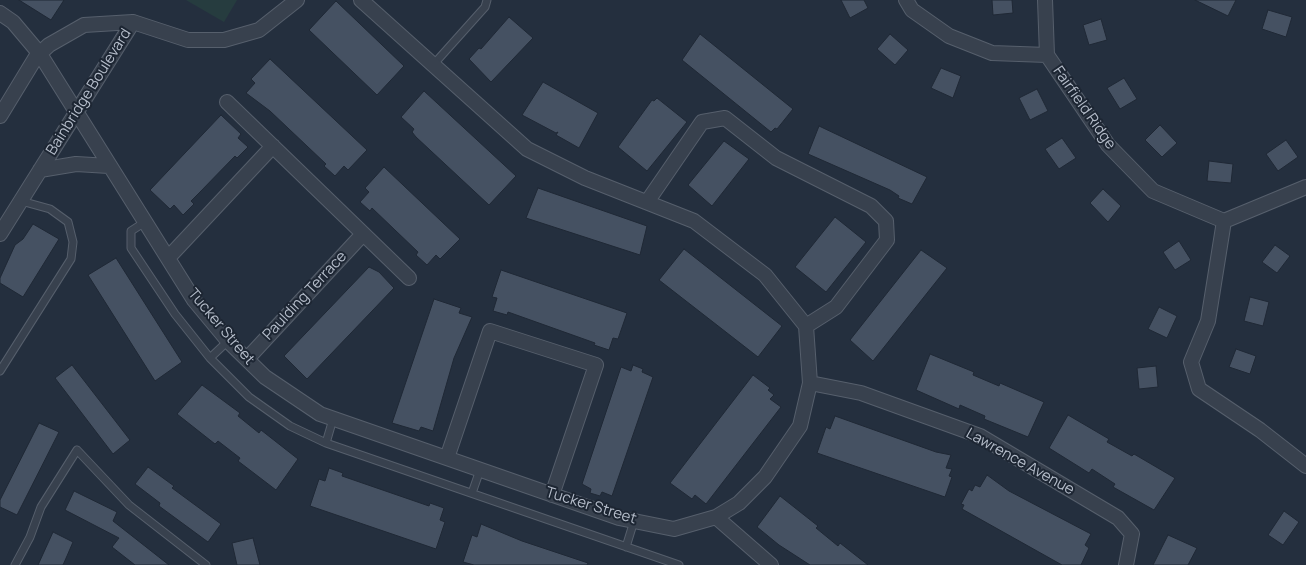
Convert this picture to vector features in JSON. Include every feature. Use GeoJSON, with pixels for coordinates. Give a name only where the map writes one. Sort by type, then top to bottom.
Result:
{"type":"FeatureCollection","features":[{"type":"Feature","properties":{"kind":"street"},"geometry":{"type":"LineString","coordinates":[[133,22],[188,40],[224,40],[259,30],[297,0]]}},
{"type":"Feature","properties":{"kind":"street"},"geometry":{"type":"LineString","coordinates":[[361,0],[527,149],[585,178],[694,221],[765,275],[806,326],[836,306],[887,240],[886,221],[871,206],[776,158],[725,118],[702,122],[647,202]]}},
{"type":"Feature","properties":{"kind":"street","name":"Fairfield Ridge"},"geometry":{"type":"LineString","coordinates":[[906,0],[912,10],[949,36],[966,43],[992,53],[1047,55]]}},
{"type":"Feature","properties":{"kind":"street","name":"Fairfield Ridge"},"geometry":{"type":"LineString","coordinates":[[1045,0],[1047,55],[1108,145],[1153,191],[1224,221]]}},
{"type":"Feature","properties":{"kind":"street","name":"Tucker Street"},"geometry":{"type":"LineString","coordinates":[[0,13],[13,22],[40,54],[194,300],[228,341],[265,378],[320,414],[618,518],[674,528],[716,517],[739,503],[765,477],[800,426],[810,384],[806,326]]}},
{"type":"Feature","properties":{"kind":"street","name":"Bainbridge Boulevard"},"geometry":{"type":"LineString","coordinates":[[0,116],[40,54],[49,46],[84,25],[133,22]]}},
{"type":"Feature","properties":{"kind":"street","name":"Bainbridge Boulevard"},"geometry":{"type":"LineString","coordinates":[[0,234],[133,22]]}},
{"type":"Feature","properties":{"kind":"street"},"geometry":{"type":"LineString","coordinates":[[227,102],[409,278]]}},
{"type":"Feature","properties":{"kind":"street"},"geometry":{"type":"LineString","coordinates":[[168,258],[273,146]]}},
{"type":"Feature","properties":{"kind":"street"},"geometry":{"type":"LineString","coordinates":[[40,170],[76,164],[109,166]]}},
{"type":"Feature","properties":{"kind":"street"},"geometry":{"type":"LineString","coordinates":[[1306,186],[1224,221],[1208,321],[1191,362],[1200,389],[1260,430],[1306,466]]}},
{"type":"Feature","properties":{"kind":"street","name":"Paulding Terrace"},"geometry":{"type":"LineString","coordinates":[[247,359],[363,234]]}},
{"type":"Feature","properties":{"kind":"street"},"geometry":{"type":"LineString","coordinates":[[447,458],[490,331],[596,365],[552,495]]}},
{"type":"Feature","properties":{"kind":"street","name":"Lawrence Avenue"},"geometry":{"type":"LineString","coordinates":[[810,384],[861,393],[980,436],[1118,518],[1132,534],[1126,565]]}},
{"type":"Feature","properties":{"kind":"street"},"geometry":{"type":"LineString","coordinates":[[716,517],[771,565]]}},
{"type":"Feature","properties":{"kind":"lane"},"geometry":{"type":"LineString","coordinates":[[433,65],[485,7],[487,0]]}},
{"type":"Feature","properties":{"kind":"lane"},"geometry":{"type":"LineString","coordinates":[[0,371],[71,259],[73,242],[68,222],[50,209],[20,201]]}},
{"type":"Feature","properties":{"kind":"lane"},"geometry":{"type":"LineString","coordinates":[[145,222],[131,231],[131,248],[175,314],[210,358],[249,397],[290,426],[326,443],[679,565]]}},
{"type":"Feature","properties":{"kind":"lane"},"geometry":{"type":"LineString","coordinates":[[210,358],[228,341]]}},
{"type":"Feature","properties":{"kind":"lane"},"geometry":{"type":"LineString","coordinates":[[326,443],[334,419]]}},
{"type":"Feature","properties":{"kind":"lane"},"geometry":{"type":"LineString","coordinates":[[15,565],[30,537],[41,507],[77,450],[129,505],[206,565]]}},
{"type":"Feature","properties":{"kind":"lane"},"geometry":{"type":"LineString","coordinates":[[472,494],[480,470]]}},
{"type":"Feature","properties":{"kind":"lane"},"geometry":{"type":"LineString","coordinates":[[626,547],[634,520]]}},
{"type":"Feature","properties":{"kind":"green space"},"geometry":{"type":"Polygon","coordinates":[[[186,0],[237,0],[224,22],[186,0]]]}},
{"type":"Feature","properties":{"kind":"building"},"geometry":{"type":"Polygon","coordinates":[[[19,0],[64,0],[51,20],[19,0]]]}},
{"type":"Feature","properties":{"kind":"building"},"geometry":{"type":"Polygon","coordinates":[[[841,0],[864,0],[868,8],[850,18],[841,0]]]}},
{"type":"Feature","properties":{"kind":"building"},"geometry":{"type":"Polygon","coordinates":[[[992,0],[1012,0],[1013,13],[993,15],[992,0]]]}},
{"type":"Feature","properties":{"kind":"building"},"geometry":{"type":"Polygon","coordinates":[[[1195,0],[1236,0],[1228,16],[1195,0]]]}},
{"type":"Feature","properties":{"kind":"building"},"geometry":{"type":"Polygon","coordinates":[[[336,1],[404,66],[377,95],[309,30],[336,1]]]}},
{"type":"Feature","properties":{"kind":"building"},"geometry":{"type":"Polygon","coordinates":[[[1268,10],[1292,17],[1286,37],[1262,29],[1268,10]]]}},
{"type":"Feature","properties":{"kind":"building"},"geometry":{"type":"Polygon","coordinates":[[[509,17],[533,38],[491,82],[469,59],[479,48],[481,49],[509,17]]]}},
{"type":"Feature","properties":{"kind":"building"},"geometry":{"type":"Polygon","coordinates":[[[1101,19],[1107,40],[1089,45],[1083,25],[1101,19]]]}},
{"type":"Feature","properties":{"kind":"building"},"geometry":{"type":"Polygon","coordinates":[[[700,34],[793,109],[777,129],[775,128],[771,132],[682,60],[700,34]]]}},
{"type":"Feature","properties":{"kind":"building"},"geometry":{"type":"Polygon","coordinates":[[[890,34],[908,50],[895,65],[877,49],[890,34]]]}},
{"type":"Feature","properties":{"kind":"building"},"geometry":{"type":"Polygon","coordinates":[[[270,59],[367,150],[348,170],[344,166],[335,176],[324,166],[326,164],[270,111],[246,93],[255,83],[251,79],[270,59]]]}},
{"type":"Feature","properties":{"kind":"building"},"geometry":{"type":"Polygon","coordinates":[[[941,68],[961,76],[953,98],[931,88],[941,68]]]}},
{"type":"Feature","properties":{"kind":"building"},"geometry":{"type":"Polygon","coordinates":[[[1124,78],[1137,99],[1120,109],[1107,88],[1124,78]]]}},
{"type":"Feature","properties":{"kind":"building"},"geometry":{"type":"Polygon","coordinates":[[[543,82],[598,113],[579,148],[556,135],[558,132],[556,133],[522,115],[543,82]]]}},
{"type":"Feature","properties":{"kind":"building"},"geometry":{"type":"Polygon","coordinates":[[[1037,89],[1048,111],[1030,120],[1019,98],[1037,89]]]}},
{"type":"Feature","properties":{"kind":"building"},"geometry":{"type":"Polygon","coordinates":[[[424,91],[516,176],[489,205],[416,137],[412,132],[414,129],[401,117],[424,91]]]}},
{"type":"Feature","properties":{"kind":"building"},"geometry":{"type":"Polygon","coordinates":[[[657,98],[687,122],[647,171],[618,147],[652,100],[654,101],[657,98]]]}},
{"type":"Feature","properties":{"kind":"building"},"geometry":{"type":"Polygon","coordinates":[[[221,115],[241,134],[238,138],[248,147],[237,158],[235,156],[191,201],[194,204],[183,215],[174,205],[170,209],[150,190],[221,115]]]}},
{"type":"Feature","properties":{"kind":"building"},"geometry":{"type":"Polygon","coordinates":[[[1160,125],[1177,143],[1162,157],[1145,140],[1160,125]]]}},
{"type":"Feature","properties":{"kind":"building"},"geometry":{"type":"Polygon","coordinates":[[[819,126],[927,177],[912,204],[898,198],[899,196],[890,190],[808,154],[819,126]]]}},
{"type":"Feature","properties":{"kind":"building"},"geometry":{"type":"Polygon","coordinates":[[[1062,138],[1076,158],[1059,169],[1045,149],[1062,138]]]}},
{"type":"Feature","properties":{"kind":"building"},"geometry":{"type":"Polygon","coordinates":[[[1286,140],[1298,157],[1278,171],[1266,154],[1286,140]]]}},
{"type":"Feature","properties":{"kind":"building"},"geometry":{"type":"Polygon","coordinates":[[[724,141],[749,159],[712,206],[688,185],[724,141]]]}},
{"type":"Feature","properties":{"kind":"building"},"geometry":{"type":"Polygon","coordinates":[[[1209,161],[1233,164],[1231,183],[1207,181],[1209,161]]]}},
{"type":"Feature","properties":{"kind":"building"},"geometry":{"type":"Polygon","coordinates":[[[384,167],[460,239],[440,259],[436,255],[427,265],[416,255],[418,252],[372,208],[370,211],[360,202],[369,192],[365,188],[384,167]]]}},
{"type":"Feature","properties":{"kind":"building"},"geometry":{"type":"Polygon","coordinates":[[[538,188],[647,226],[640,255],[526,218],[538,188]]]}},
{"type":"Feature","properties":{"kind":"building"},"geometry":{"type":"Polygon","coordinates":[[[1103,189],[1121,206],[1108,222],[1090,203],[1103,189]]]}},
{"type":"Feature","properties":{"kind":"building"},"geometry":{"type":"Polygon","coordinates":[[[835,217],[866,242],[826,292],[795,267],[835,217]]]}},
{"type":"Feature","properties":{"kind":"building"},"geometry":{"type":"Polygon","coordinates":[[[33,224],[59,239],[23,297],[0,283],[0,278],[15,245],[23,239],[33,224]]]}},
{"type":"Feature","properties":{"kind":"building"},"geometry":{"type":"Polygon","coordinates":[[[1179,241],[1191,260],[1175,270],[1163,252],[1179,241]]]}},
{"type":"Feature","properties":{"kind":"building"},"geometry":{"type":"Polygon","coordinates":[[[1275,245],[1290,256],[1277,273],[1262,262],[1275,245]]]}},
{"type":"Feature","properties":{"kind":"building"},"geometry":{"type":"Polygon","coordinates":[[[684,249],[782,326],[758,357],[659,280],[684,249]]]}},
{"type":"Feature","properties":{"kind":"building"},"geometry":{"type":"Polygon","coordinates":[[[921,250],[947,268],[873,361],[850,340],[921,250]]]}},
{"type":"Feature","properties":{"kind":"building"},"geometry":{"type":"Polygon","coordinates":[[[116,258],[182,362],[155,381],[88,275],[116,258]]]}},
{"type":"Feature","properties":{"kind":"building"},"geometry":{"type":"Polygon","coordinates":[[[369,267],[379,272],[394,288],[307,379],[284,356],[369,267]]]}},
{"type":"Feature","properties":{"kind":"building"},"geometry":{"type":"Polygon","coordinates":[[[501,270],[627,313],[618,339],[613,338],[609,350],[594,345],[595,343],[508,312],[507,315],[493,311],[497,298],[492,297],[501,270]]]}},
{"type":"Feature","properties":{"kind":"building"},"geometry":{"type":"Polygon","coordinates":[[[1250,297],[1269,302],[1263,326],[1244,321],[1250,297]]]}},
{"type":"Feature","properties":{"kind":"building"},"geometry":{"type":"Polygon","coordinates":[[[434,299],[461,308],[459,313],[472,317],[454,358],[433,431],[421,427],[419,431],[392,423],[434,299]]]}},
{"type":"Feature","properties":{"kind":"building"},"geometry":{"type":"Polygon","coordinates":[[[1159,307],[1177,316],[1167,338],[1148,329],[1159,307]]]}},
{"type":"Feature","properties":{"kind":"building"},"geometry":{"type":"Polygon","coordinates":[[[1236,349],[1256,356],[1250,374],[1229,367],[1236,349]]]}},
{"type":"Feature","properties":{"kind":"building"},"geometry":{"type":"Polygon","coordinates":[[[930,354],[974,372],[973,375],[999,386],[1000,383],[1044,402],[1028,437],[984,419],[985,416],[960,405],[959,409],[916,390],[930,354]]]}},
{"type":"Feature","properties":{"kind":"building"},"geometry":{"type":"Polygon","coordinates":[[[72,365],[130,440],[113,454],[55,378],[72,365]]]}},
{"type":"Feature","properties":{"kind":"building"},"geometry":{"type":"Polygon","coordinates":[[[633,365],[643,369],[642,372],[653,377],[612,496],[602,492],[600,496],[590,493],[591,489],[582,484],[621,367],[631,371],[633,365]]]}},
{"type":"Feature","properties":{"kind":"building"},"geometry":{"type":"Polygon","coordinates":[[[1156,366],[1158,387],[1139,389],[1137,368],[1156,366]]]}},
{"type":"Feature","properties":{"kind":"building"},"geometry":{"type":"Polygon","coordinates":[[[753,375],[770,388],[768,390],[774,395],[770,399],[781,407],[706,504],[695,495],[692,499],[670,483],[753,375]]]}},
{"type":"Feature","properties":{"kind":"building"},"geometry":{"type":"Polygon","coordinates":[[[202,385],[240,413],[238,416],[259,433],[261,430],[298,459],[276,490],[238,461],[240,458],[218,441],[215,444],[177,414],[202,385]]]}},
{"type":"Feature","properties":{"kind":"building"},"geometry":{"type":"Polygon","coordinates":[[[1068,415],[1109,439],[1107,442],[1132,456],[1134,454],[1175,478],[1154,510],[1113,487],[1115,484],[1092,469],[1089,473],[1049,448],[1068,415]]]}},
{"type":"Feature","properties":{"kind":"building"},"geometry":{"type":"Polygon","coordinates":[[[835,416],[936,452],[951,455],[946,468],[952,469],[949,476],[952,477],[945,497],[817,453],[826,427],[830,429],[835,416]]]}},
{"type":"Feature","properties":{"kind":"building"},"geometry":{"type":"Polygon","coordinates":[[[39,423],[59,432],[17,515],[0,507],[0,500],[39,423]]]}},
{"type":"Feature","properties":{"kind":"building"},"geometry":{"type":"Polygon","coordinates":[[[148,467],[174,486],[172,488],[221,524],[208,542],[159,506],[160,503],[135,484],[148,467]]]}},
{"type":"Feature","properties":{"kind":"building"},"geometry":{"type":"Polygon","coordinates":[[[329,468],[343,473],[342,476],[429,506],[430,503],[444,508],[440,520],[445,522],[436,549],[310,506],[319,479],[325,481],[329,468]]]}},
{"type":"Feature","properties":{"kind":"building"},"geometry":{"type":"Polygon","coordinates":[[[987,475],[1009,491],[1091,534],[1085,545],[1089,548],[1081,565],[1062,565],[962,509],[964,505],[961,504],[969,489],[972,491],[975,485],[980,487],[987,475]]]}},
{"type":"Feature","properties":{"kind":"building"},"geometry":{"type":"Polygon","coordinates":[[[74,491],[117,512],[113,521],[169,565],[135,565],[112,547],[119,538],[65,510],[74,491]]]}},
{"type":"Feature","properties":{"kind":"building"},"geometry":{"type":"Polygon","coordinates":[[[780,496],[818,526],[816,528],[838,546],[840,543],[868,565],[810,565],[779,545],[757,527],[780,496]]]}},
{"type":"Feature","properties":{"kind":"building"},"geometry":{"type":"Polygon","coordinates":[[[1284,511],[1299,522],[1283,545],[1268,535],[1284,511]]]}},
{"type":"Feature","properties":{"kind":"building"},"geometry":{"type":"Polygon","coordinates":[[[481,524],[522,541],[588,563],[587,565],[474,565],[463,562],[472,535],[477,537],[481,524]]]}},
{"type":"Feature","properties":{"kind":"building"},"geometry":{"type":"Polygon","coordinates":[[[53,532],[73,542],[63,565],[38,565],[53,532]]]}},
{"type":"Feature","properties":{"kind":"building"},"geometry":{"type":"Polygon","coordinates":[[[1168,535],[1197,548],[1188,565],[1153,565],[1168,535]]]}},
{"type":"Feature","properties":{"kind":"building"},"geometry":{"type":"Polygon","coordinates":[[[253,538],[260,565],[237,565],[232,543],[253,538]]]}}]}
